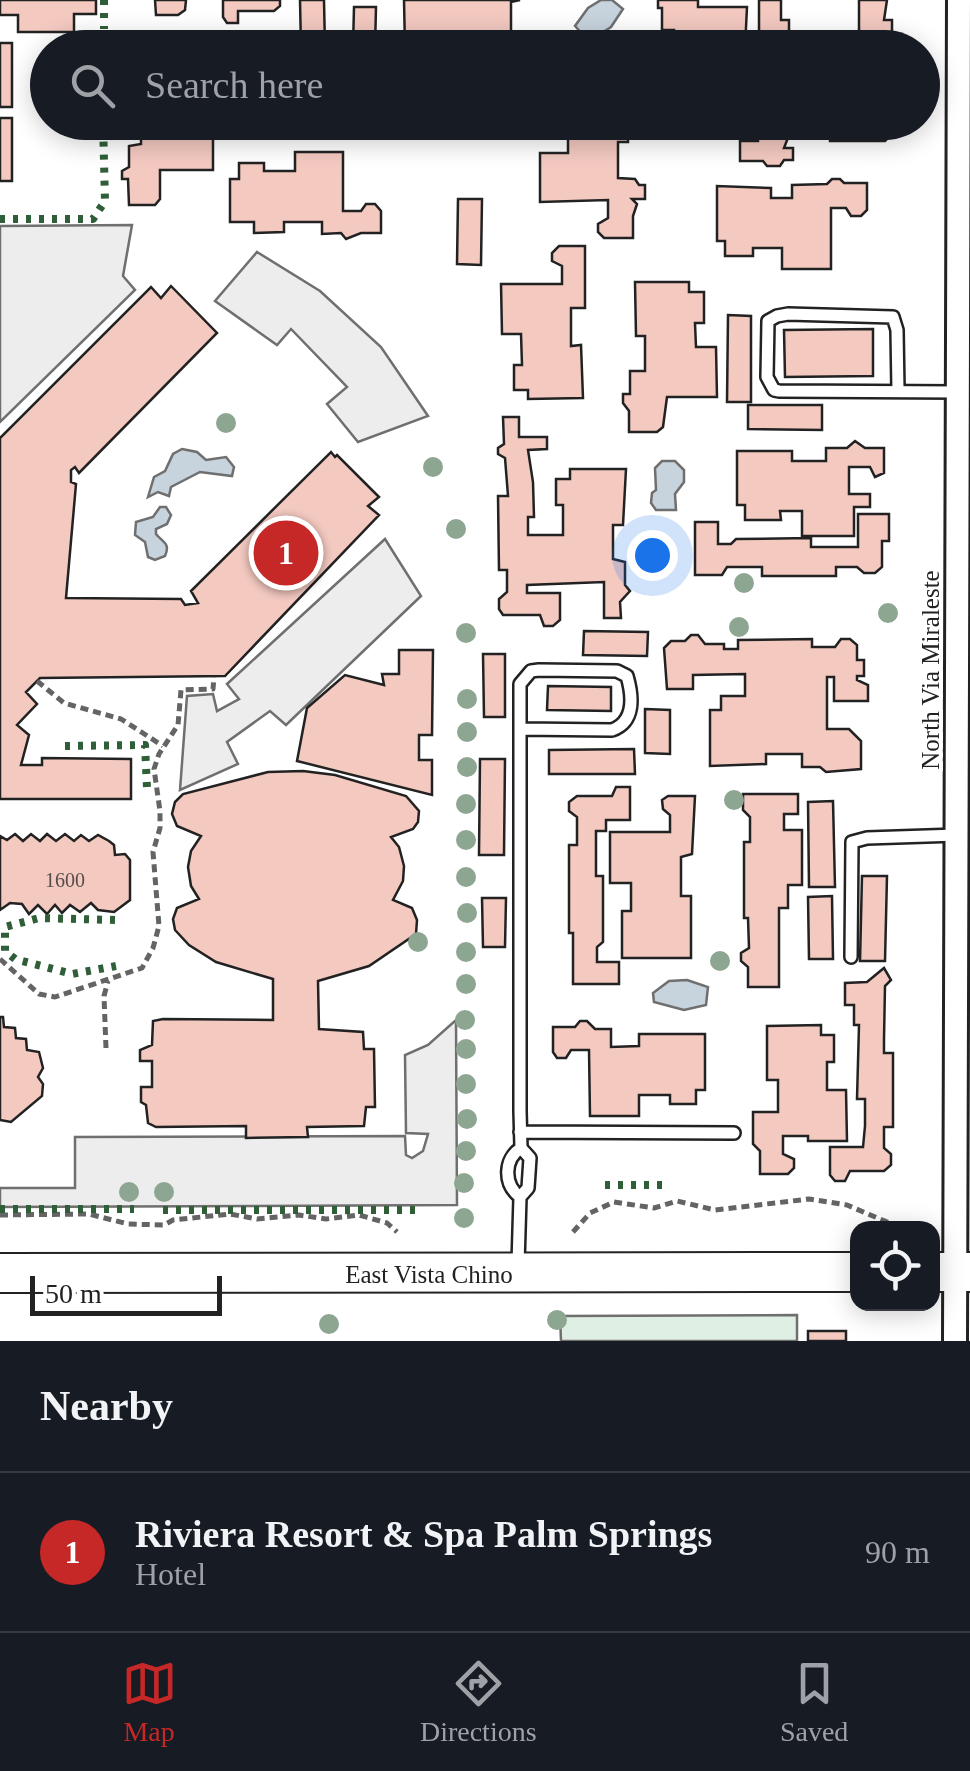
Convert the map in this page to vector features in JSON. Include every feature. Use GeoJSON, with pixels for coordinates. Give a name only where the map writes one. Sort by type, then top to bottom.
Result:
{"type":"FeatureCollection","features":[{"type":"Feature","properties":{"kind":"main road","name":"East Vista Chino"},"geometry":{"type":"LineString","coordinates":[[0,1274],[850,1272]]}},
{"type":"Feature","properties":{"kind":"street","name":"North Via Miraleste"},"geometry":{"type":"LineString","coordinates":[[955,1341],[961,844],[959,0]]}},
{"type":"Feature","properties":{"kind":"lane"},"geometry":{"type":"LineString","coordinates":[[898,391],[897,330],[892,317],[788,314],[768,321],[767,377],[774,390],[958,392]]}},
{"type":"Feature","properties":{"kind":"lane"},"geometry":{"type":"LineString","coordinates":[[520,729],[620,728],[630,714],[627,676],[617,671],[531,671],[520,684],[520,729],[520,1132],[521,1148],[530,1158],[530,1183],[520,1197]]}},
{"type":"Feature","properties":{"kind":"lane"},"geometry":{"type":"LineString","coordinates":[[851,956],[852,842],[867,838],[961,844]]}},
{"type":"Feature","properties":{"kind":"lane"},"geometry":{"type":"LineString","coordinates":[[520,1132],[734,1132]]}},
{"type":"Feature","properties":{"kind":"lane"},"geometry":{"type":"LineString","coordinates":[[518,1274],[520,1197],[508,1183],[508,1162],[511,1154],[521,1148]]}},
{"type":"Feature","properties":{"kind":"path"},"geometry":{"type":"LineString","coordinates":[[0,959],[39,994],[55,997],[142,968],[159,926],[153,852],[160,811],[154,769],[178,725],[181,690],[213,689],[214,677]]}},
{"type":"Feature","properties":{"kind":"path"},"geometry":{"type":"LineString","coordinates":[[37,681],[64,703],[121,719],[164,746]]}},
{"type":"Feature","properties":{"kind":"path"},"geometry":{"type":"LineString","coordinates":[[106,1048],[104,996],[108,981]]}},
{"type":"Feature","properties":{"kind":"path"},"geometry":{"type":"LineString","coordinates":[[574,1232],[590,1213],[614,1202],[654,1208],[676,1201],[714,1210],[810,1198],[848,1206],[884,1221]]}},
{"type":"Feature","properties":{"kind":"path"},"geometry":{"type":"LineString","coordinates":[[0,1214],[89,1214],[128,1224],[164,1225],[174,1220],[230,1214],[257,1219],[359,1215],[386,1223],[397,1232]]}},
{"type":"Feature","properties":{"kind":"green space"},"geometry":{"type":"Polygon","coordinates":[[[797,1315],[797,1341],[561,1341],[560,1316],[797,1315]]]}},
{"type":"Feature","properties":{"kind":"shaded area"},"geometry":{"type":"Polygon","coordinates":[[[601,0],[612,0],[623,9],[606,30],[579,30],[575,26],[588,8],[601,0]]]}},
{"type":"Feature","properties":{"kind":"shaded area"},"geometry":{"type":"Polygon","coordinates":[[[132,225],[123,276],[135,290],[0,422],[0,226],[132,225]]]}},
{"type":"Feature","properties":{"kind":"shaded area"},"geometry":{"type":"Polygon","coordinates":[[[257,252],[320,291],[381,347],[428,416],[358,442],[327,404],[347,387],[291,329],[277,345],[215,301],[257,252]]]}},
{"type":"Feature","properties":{"kind":"shaded area"},"geometry":{"type":"Polygon","coordinates":[[[182,449],[197,452],[206,460],[226,457],[234,467],[232,476],[200,472],[171,487],[169,496],[158,492],[148,497],[154,477],[165,471],[173,454],[182,449]]]}},
{"type":"Feature","properties":{"kind":"shaded area"},"geometry":{"type":"Polygon","coordinates":[[[662,461],[675,461],[684,470],[684,482],[675,494],[676,510],[656,510],[651,503],[656,490],[655,468],[662,461]]]}},
{"type":"Feature","properties":{"kind":"shaded area"},"geometry":{"type":"Polygon","coordinates":[[[160,507],[166,507],[171,515],[167,524],[156,529],[167,548],[165,556],[155,560],[148,557],[145,542],[135,535],[136,522],[153,517],[160,507]]]}},
{"type":"Feature","properties":{"kind":"shaded area"},"geometry":{"type":"Polygon","coordinates":[[[385,539],[421,596],[286,725],[270,711],[227,742],[238,764],[180,790],[187,696],[213,694],[217,711],[239,699],[227,684],[385,539]]]}},
{"type":"Feature","properties":{"kind":"shaded area"},"geometry":{"type":"Polygon","coordinates":[[[687,980],[708,987],[706,1005],[684,1010],[654,1002],[653,993],[669,981],[687,980]]]}},
{"type":"Feature","properties":{"kind":"shaded area"},"geometry":{"type":"Polygon","coordinates":[[[456,1020],[457,1205],[0,1207],[0,1188],[75,1188],[75,1137],[405,1136],[406,1155],[412,1158],[423,1151],[428,1134],[406,1133],[405,1055],[428,1045],[456,1020]]]}},
{"type":"Feature","properties":{"kind":"building"},"geometry":{"type":"Polygon","coordinates":[[[0,0],[96,0],[96,14],[74,14],[74,30],[18,32],[18,15],[0,15],[0,0]]]}},
{"type":"Feature","properties":{"kind":"building"},"geometry":{"type":"Polygon","coordinates":[[[155,0],[186,0],[185,10],[178,15],[156,15],[155,0]]]}},
{"type":"Feature","properties":{"kind":"building"},"geometry":{"type":"Polygon","coordinates":[[[223,0],[280,0],[280,6],[274,11],[238,11],[238,23],[227,23],[223,0]]]}},
{"type":"Feature","properties":{"kind":"building"},"geometry":{"type":"Polygon","coordinates":[[[300,0],[324,0],[325,30],[301,30],[300,0]]]}},
{"type":"Feature","properties":{"kind":"building"},"geometry":{"type":"Polygon","coordinates":[[[404,0],[520,0],[511,2],[511,30],[405,30],[404,0]]]}},
{"type":"Feature","properties":{"kind":"building"},"geometry":{"type":"Polygon","coordinates":[[[658,0],[698,0],[698,7],[747,7],[746,30],[662,30],[662,8],[658,8],[658,0]]]}},
{"type":"Feature","properties":{"kind":"building"},"geometry":{"type":"Polygon","coordinates":[[[759,0],[781,0],[781,20],[789,20],[789,30],[759,30],[759,0]]]}},
{"type":"Feature","properties":{"kind":"building"},"geometry":{"type":"Polygon","coordinates":[[[859,0],[887,0],[884,20],[892,20],[892,30],[859,30],[859,0]]]}},
{"type":"Feature","properties":{"kind":"building"},"geometry":{"type":"Polygon","coordinates":[[[354,7],[376,7],[375,30],[353,30],[354,7]]]}},
{"type":"Feature","properties":{"kind":"building"},"geometry":{"type":"Polygon","coordinates":[[[0,43],[12,43],[12,107],[0,107],[0,43]]]}},
{"type":"Feature","properties":{"kind":"building"},"geometry":{"type":"Polygon","coordinates":[[[0,118],[12,118],[12,181],[0,181],[0,118]]]}},
{"type":"Feature","properties":{"kind":"building"},"geometry":{"type":"Polygon","coordinates":[[[141,140],[213,140],[213,170],[160,170],[160,199],[155,205],[129,205],[128,179],[122,179],[122,171],[129,167],[129,146],[141,144],[141,140]]]}},
{"type":"Feature","properties":{"kind":"building"},"geometry":{"type":"Polygon","coordinates":[[[568,140],[628,140],[618,142],[618,178],[635,179],[639,185],[645,185],[645,199],[632,199],[637,204],[633,238],[604,238],[598,232],[598,224],[608,218],[608,200],[540,202],[540,153],[568,153],[568,140]]]}},
{"type":"Feature","properties":{"kind":"building"},"geometry":{"type":"Polygon","coordinates":[[[787,140],[784,148],[793,148],[793,160],[784,160],[780,166],[740,161],[740,141],[787,140]]]}},
{"type":"Feature","properties":{"kind":"building"},"geometry":{"type":"Polygon","coordinates":[[[295,152],[343,152],[343,211],[361,211],[366,204],[375,204],[381,211],[381,233],[361,233],[346,239],[341,233],[322,234],[322,222],[284,222],[284,232],[254,233],[254,222],[230,222],[230,179],[239,179],[239,163],[264,163],[264,171],[295,171],[295,152]]]}},
{"type":"Feature","properties":{"kind":"building"},"geometry":{"type":"Polygon","coordinates":[[[832,179],[867,183],[867,210],[861,216],[851,216],[846,208],[831,208],[831,269],[782,269],[782,248],[753,248],[753,256],[725,256],[725,241],[717,241],[717,186],[771,188],[771,198],[792,198],[792,185],[827,184],[832,179]]]}},
{"type":"Feature","properties":{"kind":"building"},"geometry":{"type":"Polygon","coordinates":[[[458,199],[482,199],[481,265],[457,264],[458,199]]]}},
{"type":"Feature","properties":{"kind":"building"},"geometry":{"type":"Polygon","coordinates":[[[559,246],[585,246],[585,308],[571,308],[571,346],[581,345],[583,398],[528,399],[528,390],[514,390],[514,365],[522,365],[521,334],[502,334],[501,284],[562,284],[562,266],[552,261],[552,253],[559,246]]]}},
{"type":"Feature","properties":{"kind":"building"},"geometry":{"type":"Polygon","coordinates":[[[635,282],[689,282],[689,292],[704,292],[704,323],[695,323],[696,347],[716,347],[717,397],[667,397],[663,427],[657,432],[629,432],[629,411],[623,403],[623,394],[630,394],[630,371],[645,371],[645,336],[636,336],[635,282]]]}},
{"type":"Feature","properties":{"kind":"building"},"geometry":{"type":"Polygon","coordinates":[[[171,286],[217,333],[79,473],[75,467],[71,470],[71,482],[76,484],[66,598],[181,599],[185,605],[198,603],[191,591],[331,452],[379,497],[368,506],[379,515],[225,676],[40,678],[26,692],[37,704],[17,725],[29,735],[21,765],[42,765],[42,758],[131,759],[131,799],[0,799],[0,438],[151,287],[161,298],[171,286]]]}},
{"type":"Feature","properties":{"kind":"building"},"geometry":{"type":"Polygon","coordinates":[[[728,315],[751,316],[751,402],[727,402],[728,315]]]}},
{"type":"Feature","properties":{"kind":"building"},"geometry":{"type":"Polygon","coordinates":[[[873,329],[873,376],[785,377],[784,330],[873,329]]]}},
{"type":"Feature","properties":{"kind":"building"},"geometry":{"type":"Polygon","coordinates":[[[748,405],[822,405],[822,430],[748,429],[748,405]]]}},
{"type":"Feature","properties":{"kind":"building"},"geometry":{"type":"Polygon","coordinates":[[[503,417],[519,417],[519,437],[547,437],[547,449],[528,450],[534,517],[528,517],[528,535],[563,535],[563,505],[556,505],[556,479],[570,479],[570,469],[626,469],[623,525],[613,525],[613,559],[625,562],[625,585],[630,591],[620,602],[621,618],[604,618],[604,582],[527,585],[527,593],[560,593],[560,620],[553,626],[544,626],[540,615],[503,615],[499,609],[499,599],[507,592],[507,570],[499,570],[498,496],[508,496],[505,458],[498,454],[498,448],[504,444],[503,417]]]}},
{"type":"Feature","properties":{"kind":"building"},"geometry":{"type":"Polygon","coordinates":[[[855,441],[865,448],[884,448],[884,473],[875,477],[870,467],[849,467],[849,494],[870,494],[870,507],[854,507],[854,536],[802,536],[802,511],[780,511],[781,520],[745,520],[745,505],[737,505],[737,451],[792,451],[792,461],[826,461],[826,448],[847,448],[855,441]]]}},
{"type":"Feature","properties":{"kind":"building"},"geometry":{"type":"Polygon","coordinates":[[[858,514],[889,514],[889,541],[882,541],[882,567],[875,573],[864,573],[857,567],[836,567],[836,576],[762,576],[762,567],[727,567],[722,575],[695,575],[695,522],[718,522],[718,544],[731,544],[736,539],[811,538],[811,547],[858,547],[858,514]]]}},
{"type":"Feature","properties":{"kind":"building"},"geometry":{"type":"Polygon","coordinates":[[[584,631],[648,632],[647,656],[583,655],[584,631]]]}},
{"type":"Feature","properties":{"kind":"building"},"geometry":{"type":"Polygon","coordinates":[[[698,635],[705,644],[724,644],[724,649],[738,649],[738,640],[812,639],[812,647],[835,647],[841,639],[850,639],[857,645],[857,660],[864,660],[864,676],[857,676],[857,680],[868,685],[868,701],[834,701],[834,677],[827,677],[827,729],[849,729],[861,741],[861,769],[826,772],[820,767],[802,767],[802,754],[766,754],[766,764],[710,766],[710,710],[721,710],[721,696],[745,696],[745,674],[693,675],[693,689],[667,689],[664,648],[671,641],[685,641],[698,635]]]}},
{"type":"Feature","properties":{"kind":"building"},"geometry":{"type":"Polygon","coordinates":[[[399,650],[433,650],[432,735],[419,735],[419,760],[432,760],[432,795],[297,761],[307,708],[345,675],[384,685],[382,674],[399,674],[399,650]]]}},
{"type":"Feature","properties":{"kind":"building"},"geometry":{"type":"Polygon","coordinates":[[[483,654],[505,654],[505,717],[484,717],[483,654]]]}},
{"type":"Feature","properties":{"kind":"building"},"geometry":{"type":"Polygon","coordinates":[[[548,686],[611,687],[611,711],[547,710],[548,686]]]}},
{"type":"Feature","properties":{"kind":"building"},"geometry":{"type":"Polygon","coordinates":[[[645,709],[670,710],[670,754],[645,753],[645,709]]]}},
{"type":"Feature","properties":{"kind":"building"},"geometry":{"type":"Polygon","coordinates":[[[634,749],[635,774],[549,774],[549,750],[634,749]]]}},
{"type":"Feature","properties":{"kind":"building"},"geometry":{"type":"Polygon","coordinates":[[[480,759],[505,759],[504,855],[479,855],[480,759]]]}},
{"type":"Feature","properties":{"kind":"building"},"geometry":{"type":"Polygon","coordinates":[[[268,772],[335,775],[406,796],[419,811],[413,829],[391,837],[399,847],[404,866],[403,881],[393,900],[412,908],[417,920],[416,934],[369,966],[318,981],[319,1029],[363,1032],[364,1049],[374,1049],[375,1107],[366,1107],[364,1126],[307,1127],[308,1137],[246,1138],[246,1126],[156,1127],[148,1123],[146,1105],[141,1102],[141,1087],[152,1087],[152,1061],[140,1061],[140,1050],[152,1045],[153,1021],[273,1020],[273,979],[216,962],[189,945],[175,930],[177,908],[199,899],[191,886],[188,867],[191,851],[201,836],[177,826],[172,814],[175,802],[183,794],[268,772]]]}},
{"type":"Feature","properties":{"kind":"building"},"geometry":{"type":"Polygon","coordinates":[[[616,787],[630,787],[630,820],[606,820],[606,831],[596,831],[596,876],[603,876],[603,942],[597,947],[597,962],[619,962],[619,984],[573,984],[569,845],[577,845],[577,817],[569,811],[569,802],[577,796],[612,796],[616,787]]]}},
{"type":"Feature","properties":{"kind":"building"},"geometry":{"type":"Polygon","coordinates":[[[743,794],[798,794],[798,814],[784,814],[784,830],[802,830],[802,885],[788,885],[788,908],[779,908],[779,987],[748,987],[748,967],[741,961],[741,953],[749,948],[748,918],[744,918],[744,842],[750,842],[750,817],[743,810],[743,794]]]}},
{"type":"Feature","properties":{"kind":"building"},"geometry":{"type":"Polygon","coordinates":[[[668,796],[695,796],[692,854],[681,857],[681,896],[691,896],[691,958],[622,958],[622,911],[631,911],[631,883],[610,883],[610,832],[670,832],[670,815],[663,809],[662,800],[668,796]]]}},
{"type":"Feature","properties":{"kind":"building"},"geometry":{"type":"Polygon","coordinates":[[[833,801],[835,887],[809,887],[808,802],[833,801]]]}},
{"type":"Feature","properties":{"kind":"building"},"geometry":{"type":"Polygon","coordinates":[[[15,834],[23,841],[31,834],[40,841],[47,834],[56,841],[65,834],[74,841],[81,835],[89,841],[98,835],[109,841],[114,845],[115,855],[125,854],[130,860],[130,900],[114,912],[98,910],[91,903],[80,912],[70,905],[62,913],[55,905],[47,914],[38,905],[29,914],[22,904],[10,903],[0,910],[0,836],[7,840],[15,834]]]}},
{"type":"Feature","properties":{"kind":"building"},"geometry":{"type":"Polygon","coordinates":[[[862,876],[887,876],[885,961],[860,961],[862,876]]]}},
{"type":"Feature","properties":{"kind":"building"},"geometry":{"type":"Polygon","coordinates":[[[832,896],[833,959],[809,959],[808,897],[832,896]]]}},
{"type":"Feature","properties":{"kind":"building"},"geometry":{"type":"Polygon","coordinates":[[[482,898],[506,898],[505,947],[483,947],[482,898]]]}},
{"type":"Feature","properties":{"kind":"building"},"geometry":{"type":"Polygon","coordinates":[[[884,968],[891,980],[885,986],[884,1053],[893,1053],[893,1127],[884,1127],[884,1148],[891,1154],[891,1165],[884,1171],[850,1171],[845,1181],[835,1181],[830,1175],[830,1147],[863,1147],[865,1126],[865,1099],[857,1099],[859,1025],[854,1025],[854,1005],[845,1005],[845,983],[867,982],[884,968]]]}},
{"type":"Feature","properties":{"kind":"building"},"geometry":{"type":"Polygon","coordinates":[[[0,1017],[4,1027],[15,1028],[16,1038],[26,1039],[27,1050],[39,1052],[43,1068],[38,1077],[43,1084],[42,1096],[11,1122],[0,1120],[0,1017]]]}},
{"type":"Feature","properties":{"kind":"building"},"geometry":{"type":"Polygon","coordinates":[[[580,1021],[587,1021],[595,1029],[611,1029],[611,1047],[639,1046],[639,1034],[705,1034],[705,1090],[696,1090],[696,1104],[670,1104],[670,1095],[639,1095],[639,1116],[590,1116],[589,1050],[571,1050],[566,1058],[557,1058],[553,1052],[553,1027],[575,1027],[580,1021]]]}},
{"type":"Feature","properties":{"kind":"building"},"geometry":{"type":"Polygon","coordinates":[[[821,1025],[821,1035],[834,1035],[834,1062],[827,1062],[827,1090],[846,1090],[847,1141],[808,1141],[808,1136],[783,1136],[783,1154],[794,1159],[794,1168],[788,1174],[760,1174],[760,1151],[753,1144],[753,1112],[778,1112],[778,1080],[767,1080],[767,1026],[821,1025]]]}},
{"type":"Feature","properties":{"kind":"building"},"geometry":{"type":"Polygon","coordinates":[[[808,1331],[846,1331],[846,1341],[808,1341],[808,1331]]]}},
{"type":"Feature","properties":{"kind":"hedge"},"geometry":{"type":"LineString","coordinates":[[104,0],[104,29]]}},
{"type":"Feature","properties":{"kind":"hedge"},"geometry":{"type":"LineString","coordinates":[[0,219],[93,219],[105,201],[103,140]]}},
{"type":"Feature","properties":{"kind":"hedge"},"geometry":{"type":"LineString","coordinates":[[65,746],[145,745],[147,788]]}},
{"type":"Feature","properties":{"kind":"hedge"},"geometry":{"type":"LineString","coordinates":[[115,920],[39,918],[5,927],[5,951],[15,959],[72,974],[116,966]]}},
{"type":"Feature","properties":{"kind":"hedge"},"geometry":{"type":"LineString","coordinates":[[605,1185],[668,1185]]}},
{"type":"Feature","properties":{"kind":"hedge"},"geometry":{"type":"LineString","coordinates":[[0,1209],[134,1209]]}},
{"type":"Feature","properties":{"kind":"hedge"},"geometry":{"type":"LineString","coordinates":[[163,1210],[421,1210]]}},
{"type":"Feature","properties":{"kind":"place","name":"Riviera Resort & Spa Palm Springs"},"geometry":{"type":"Point","coordinates":[286,553]}}]}
